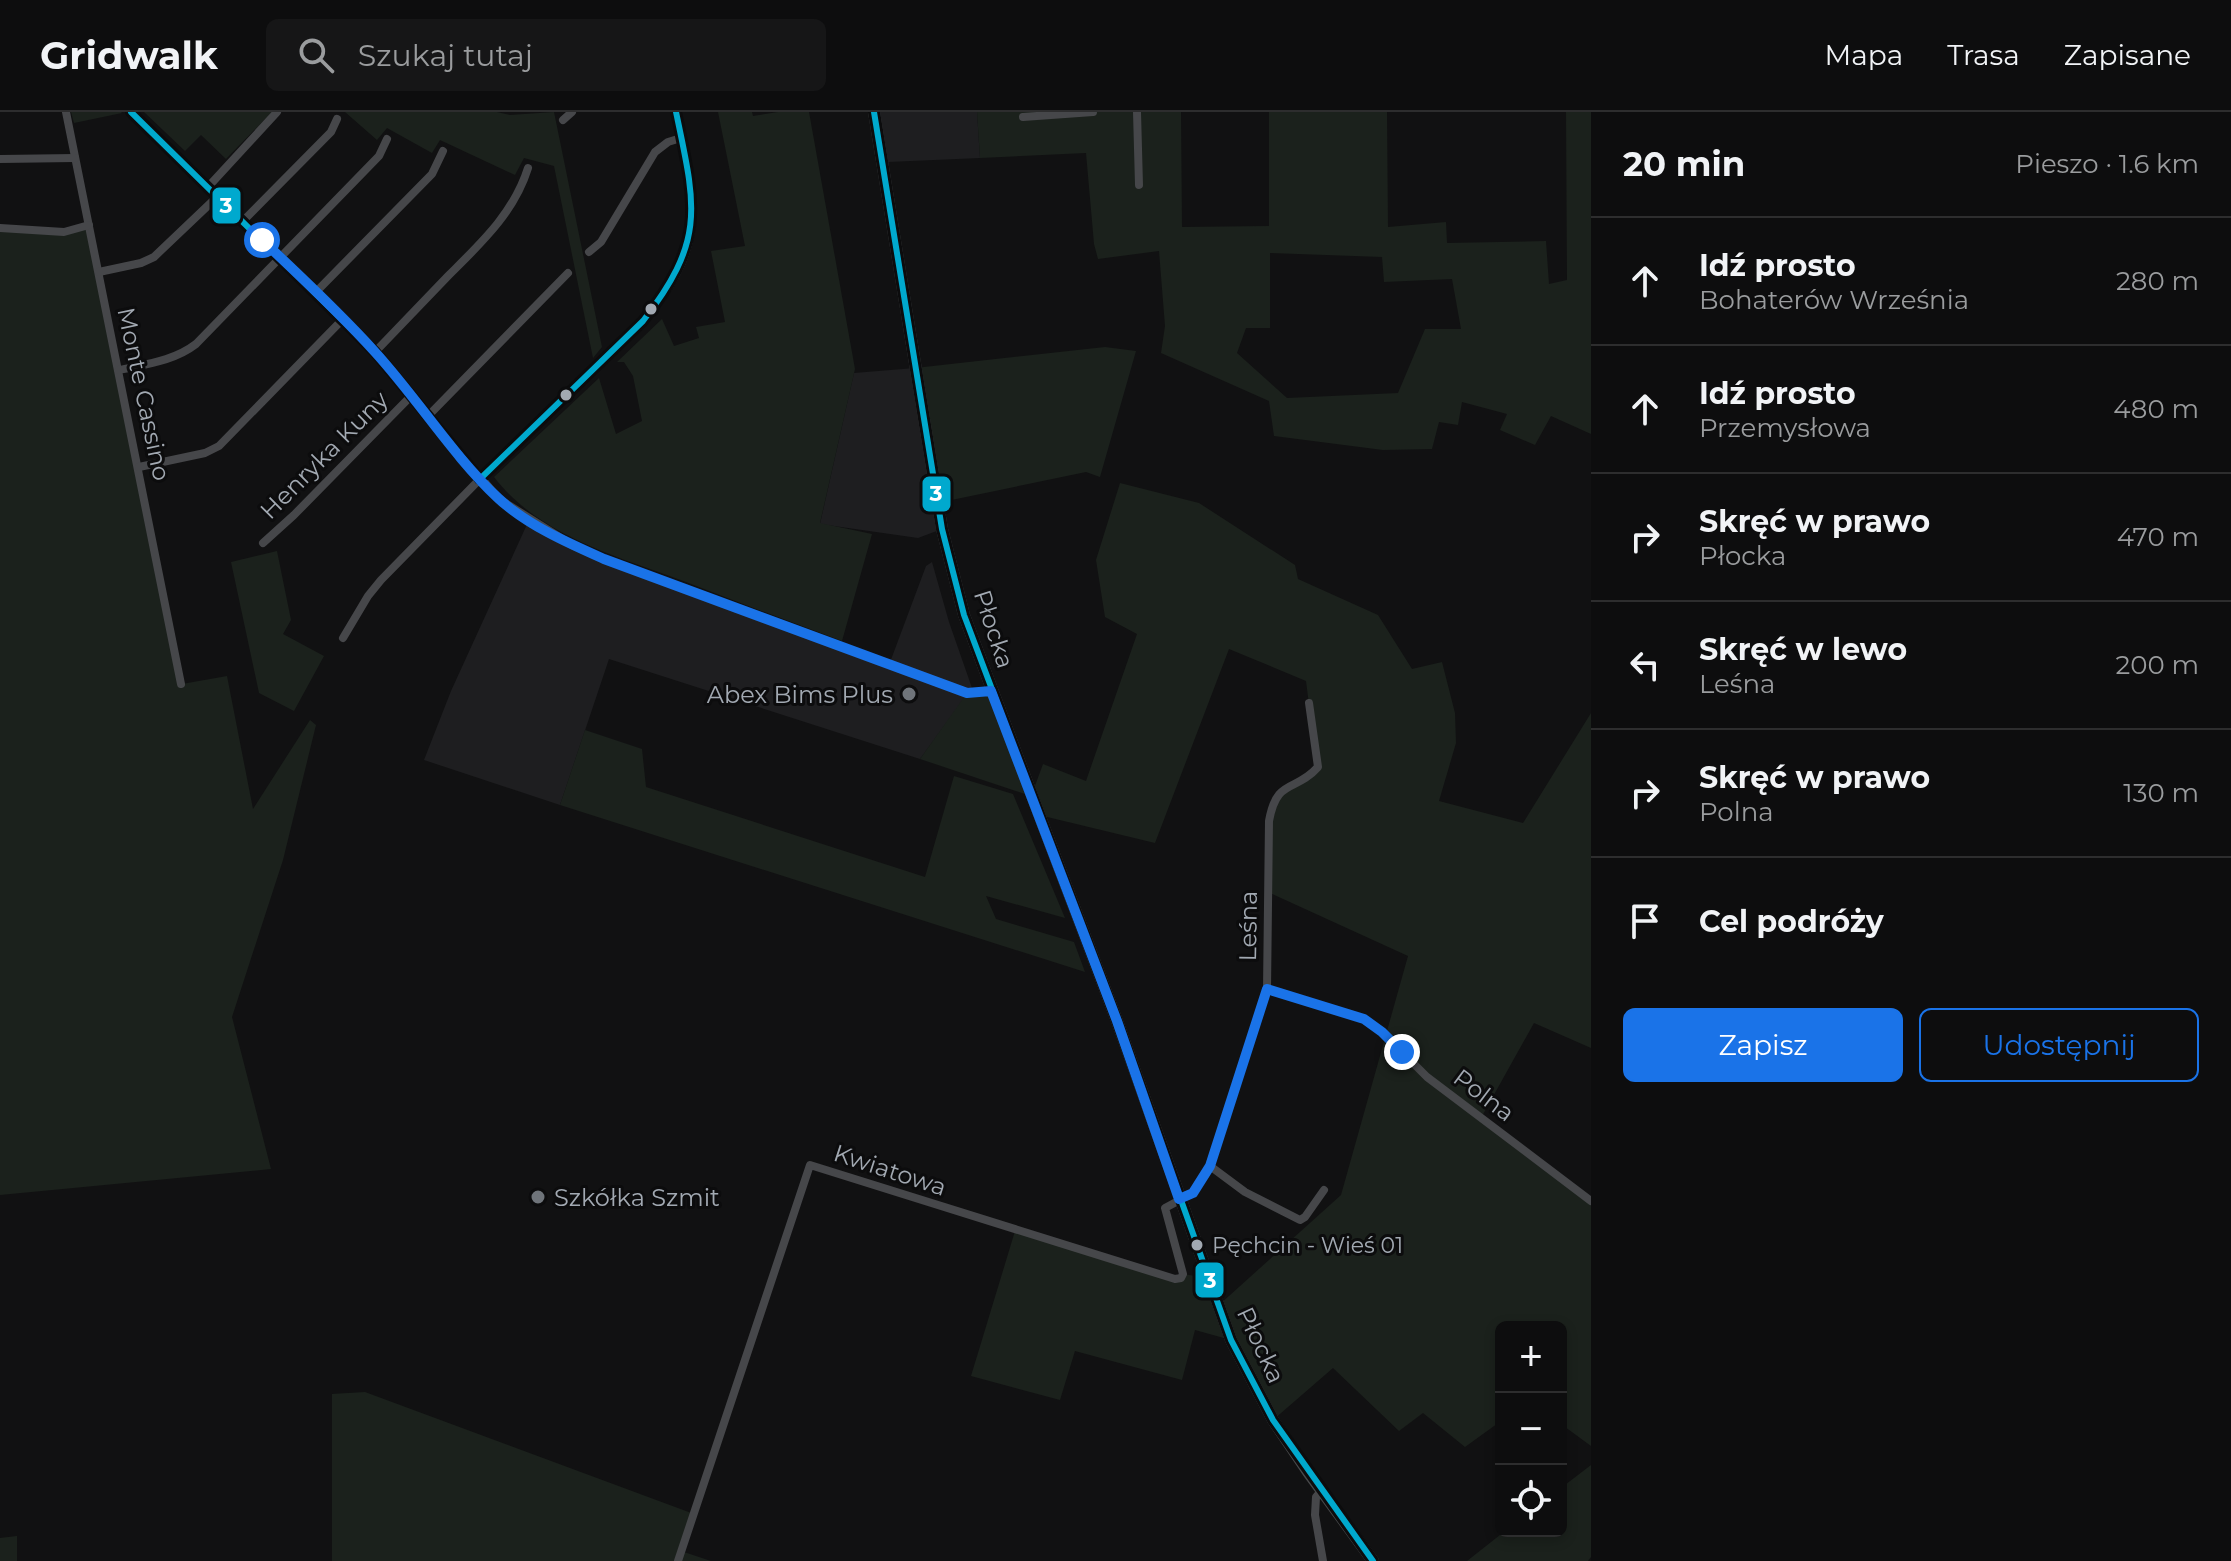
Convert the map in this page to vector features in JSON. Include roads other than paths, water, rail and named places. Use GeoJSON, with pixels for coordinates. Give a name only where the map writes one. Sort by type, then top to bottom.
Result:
{"type":"FeatureCollection","features":[{"type":"Feature","properties":{"kind":"main road","name":"Płocka"},"geometry":{"type":"LineString","coordinates":[[874,112],[942,529],[964,615],[1117,1021],[1231,1340],[1273,1420],[1373,1561]]}},
{"type":"Feature","properties":{"kind":"street","name":"Monte Cassino"},"geometry":{"type":"LineString","coordinates":[[66,112],[181,684]]}},
{"type":"Feature","properties":{"kind":"street"},"geometry":{"type":"LineString","coordinates":[[131,112],[375,352],[499,499],[572,545],[604,559],[967,693],[991,691]]}},
{"type":"Feature","properties":{"kind":"street"},"geometry":{"type":"LineString","coordinates":[[208,187],[277,112]]}},
{"type":"Feature","properties":{"kind":"street"},"geometry":{"type":"LineString","coordinates":[[563,120],[572,112]]}},
{"type":"Feature","properties":{"kind":"street"},"geometry":{"type":"LineString","coordinates":[[343,638],[381,580],[665,296],[678,274],[693,232],[692,190],[676,112]]}},
{"type":"Feature","properties":{"kind":"street"},"geometry":{"type":"LineString","coordinates":[[1023,117],[1093,112]]}},
{"type":"Feature","properties":{"kind":"street"},"geometry":{"type":"LineString","coordinates":[[1137,112],[1139,185]]}},
{"type":"Feature","properties":{"kind":"street"},"geometry":{"type":"LineString","coordinates":[[243,221],[331,132],[337,119]]}},
{"type":"Feature","properties":{"kind":"street"},"geometry":{"type":"LineString","coordinates":[[589,252],[601,242],[655,152],[668,142],[681,138]]}},
{"type":"Feature","properties":{"kind":"street"},"geometry":{"type":"LineString","coordinates":[[119,370],[184,353],[379,156],[387,139]]}},
{"type":"Feature","properties":{"kind":"street"},"geometry":{"type":"LineString","coordinates":[[315,293],[432,174],[443,151]]}},
{"type":"Feature","properties":{"kind":"street"},"geometry":{"type":"LineString","coordinates":[[0,159],[75,158]]}},
{"type":"Feature","properties":{"kind":"street"},"geometry":{"type":"LineString","coordinates":[[375,352],[491,232],[509,210],[523,185],[528,168]]}},
{"type":"Feature","properties":{"kind":"street"},"geometry":{"type":"LineString","coordinates":[[99,272],[154,257],[217,197]]}},
{"type":"Feature","properties":{"kind":"street"},"geometry":{"type":"LineString","coordinates":[[0,228],[64,232],[89,225]]}},
{"type":"Feature","properties":{"kind":"street"},"geometry":{"type":"LineString","coordinates":[[429,415],[568,273]]}},
{"type":"Feature","properties":{"kind":"street"},"geometry":{"type":"LineString","coordinates":[[139,467],[205,453],[219,446],[343,319]]}},
{"type":"Feature","properties":{"kind":"street","name":"Henryka Kuny"},"geometry":{"type":"LineString","coordinates":[[263,543],[412,395]]}},
{"type":"Feature","properties":{"kind":"street","name":"Leśna"},"geometry":{"type":"LineString","coordinates":[[1179,1199],[1193,1193],[1210,1166],[1267,989],[1269,821],[1272,804],[1279,792],[1311,775],[1318,767],[1309,703]]}},
{"type":"Feature","properties":{"kind":"street","name":"Polna"},"geometry":{"type":"LineString","coordinates":[[1267,989],[1364,1019],[1382,1032],[1427,1077],[1591,1201]]}},
{"type":"Feature","properties":{"kind":"street","name":"Kwiatowa"},"geometry":{"type":"LineString","coordinates":[[678,1561],[810,1165],[1175,1279],[1183,1274],[1165,1208],[1179,1199]]}},
{"type":"Feature","properties":{"kind":"street"},"geometry":{"type":"LineString","coordinates":[[1210,1166],[1245,1192],[1300,1220],[1324,1190]]}},
{"type":"Feature","properties":{"kind":"street"},"geometry":{"type":"LineString","coordinates":[[1321,1491],[1316,1497],[1315,1515],[1323,1561]]}},
{"type":"Feature","properties":{"kind":"place","name":"Abex Bims Plus"},"geometry":{"type":"Point","coordinates":[909,694]}},
{"type":"Feature","properties":{"kind":"place","name":"Szkółka Szmit"},"geometry":{"type":"Point","coordinates":[538,1197]}},
{"type":"Feature","properties":{"kind":"place","name":"Pęchcin - Wieś 01"},"geometry":{"type":"Point","coordinates":[1197,1245]}}]}
